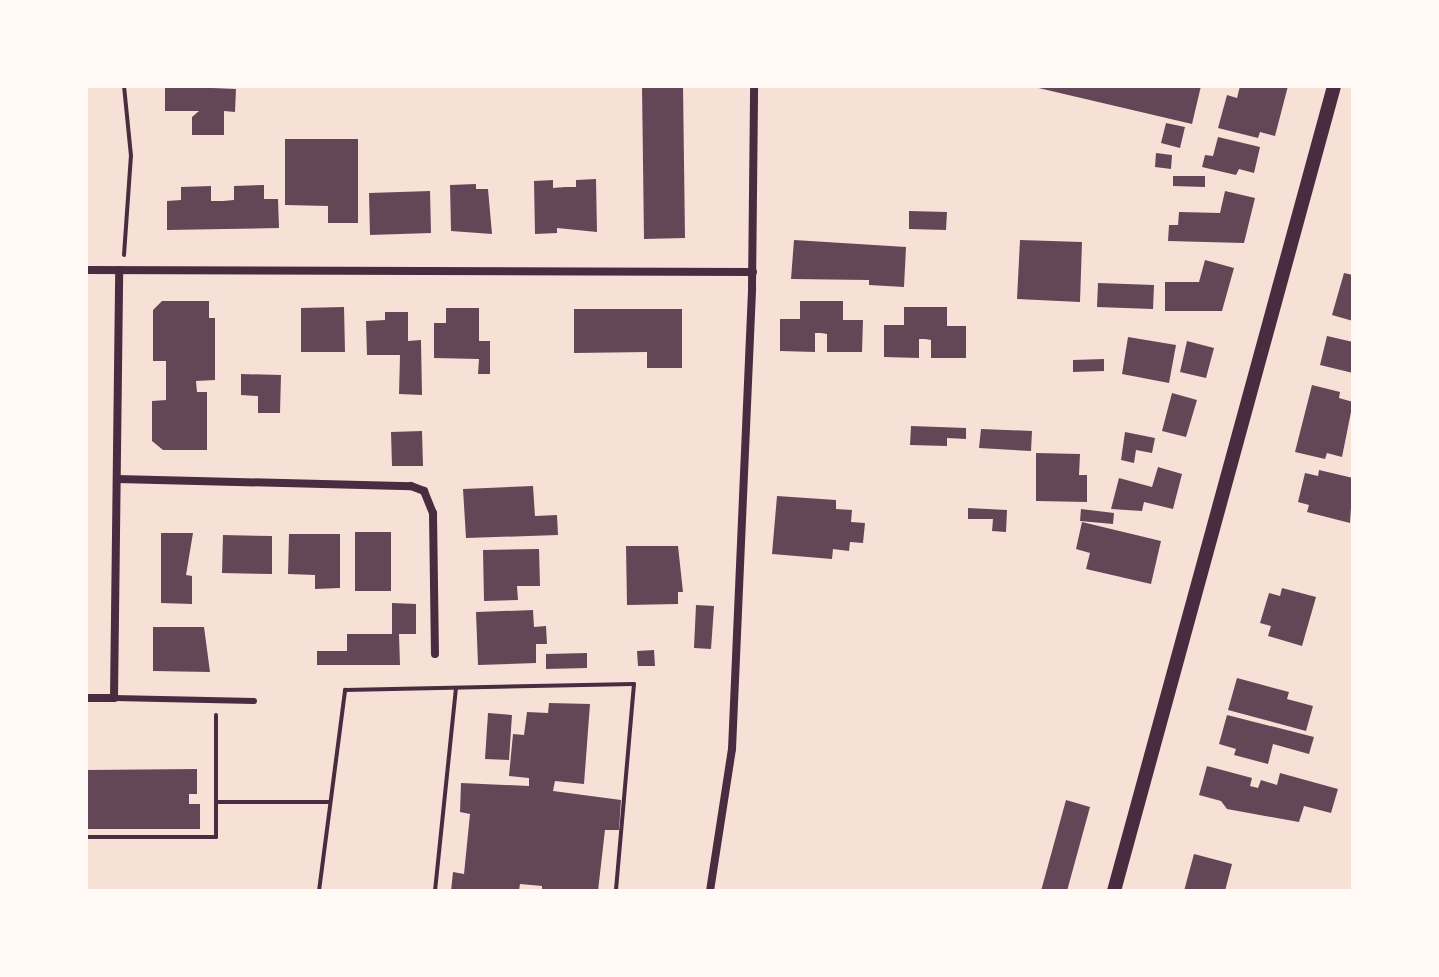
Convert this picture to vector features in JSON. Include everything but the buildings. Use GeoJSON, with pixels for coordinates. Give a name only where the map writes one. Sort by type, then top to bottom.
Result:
{"type":"FeatureCollection","features":[{"type":"Feature","properties":{"kind":"street"},"geometry":{"type":"LineString","coordinates":[[710,891],[732,749],[753,272],[754,86]]}},
{"type":"Feature","properties":{"kind":"street"},"geometry":{"type":"LineString","coordinates":[[1114,891],[1334,86]]}},
{"type":"Feature","properties":{"kind":"street"},"geometry":{"type":"LineString","coordinates":[[86,270],[753,272]]}},
{"type":"Feature","properties":{"kind":"street"},"geometry":{"type":"LineString","coordinates":[[86,698],[114,698],[119,270]]}},
{"type":"Feature","properties":{"kind":"street"},"geometry":{"type":"LineString","coordinates":[[117,479],[411,486],[424,491],[433,513],[435,654]]}},
{"type":"Feature","properties":{"kind":"lane"},"geometry":{"type":"LineString","coordinates":[[114,698],[254,701]]}},
{"type":"Feature","properties":{"kind":"path"},"geometry":{"type":"LineString","coordinates":[[119,270],[127,243],[131,156],[124,86]]}},
{"type":"Feature","properties":{"kind":"path"},"geometry":{"type":"LineString","coordinates":[[319,891],[345,690],[634,684],[616,891]]}},
{"type":"Feature","properties":{"kind":"path"},"geometry":{"type":"LineString","coordinates":[[435,891],[456,688]]}},
{"type":"Feature","properties":{"kind":"path"},"geometry":{"type":"LineString","coordinates":[[86,837],[216,837],[215,700]]}},
{"type":"Feature","properties":{"kind":"path"},"geometry":{"type":"LineString","coordinates":[[216,802],[330,802]]}}]}
